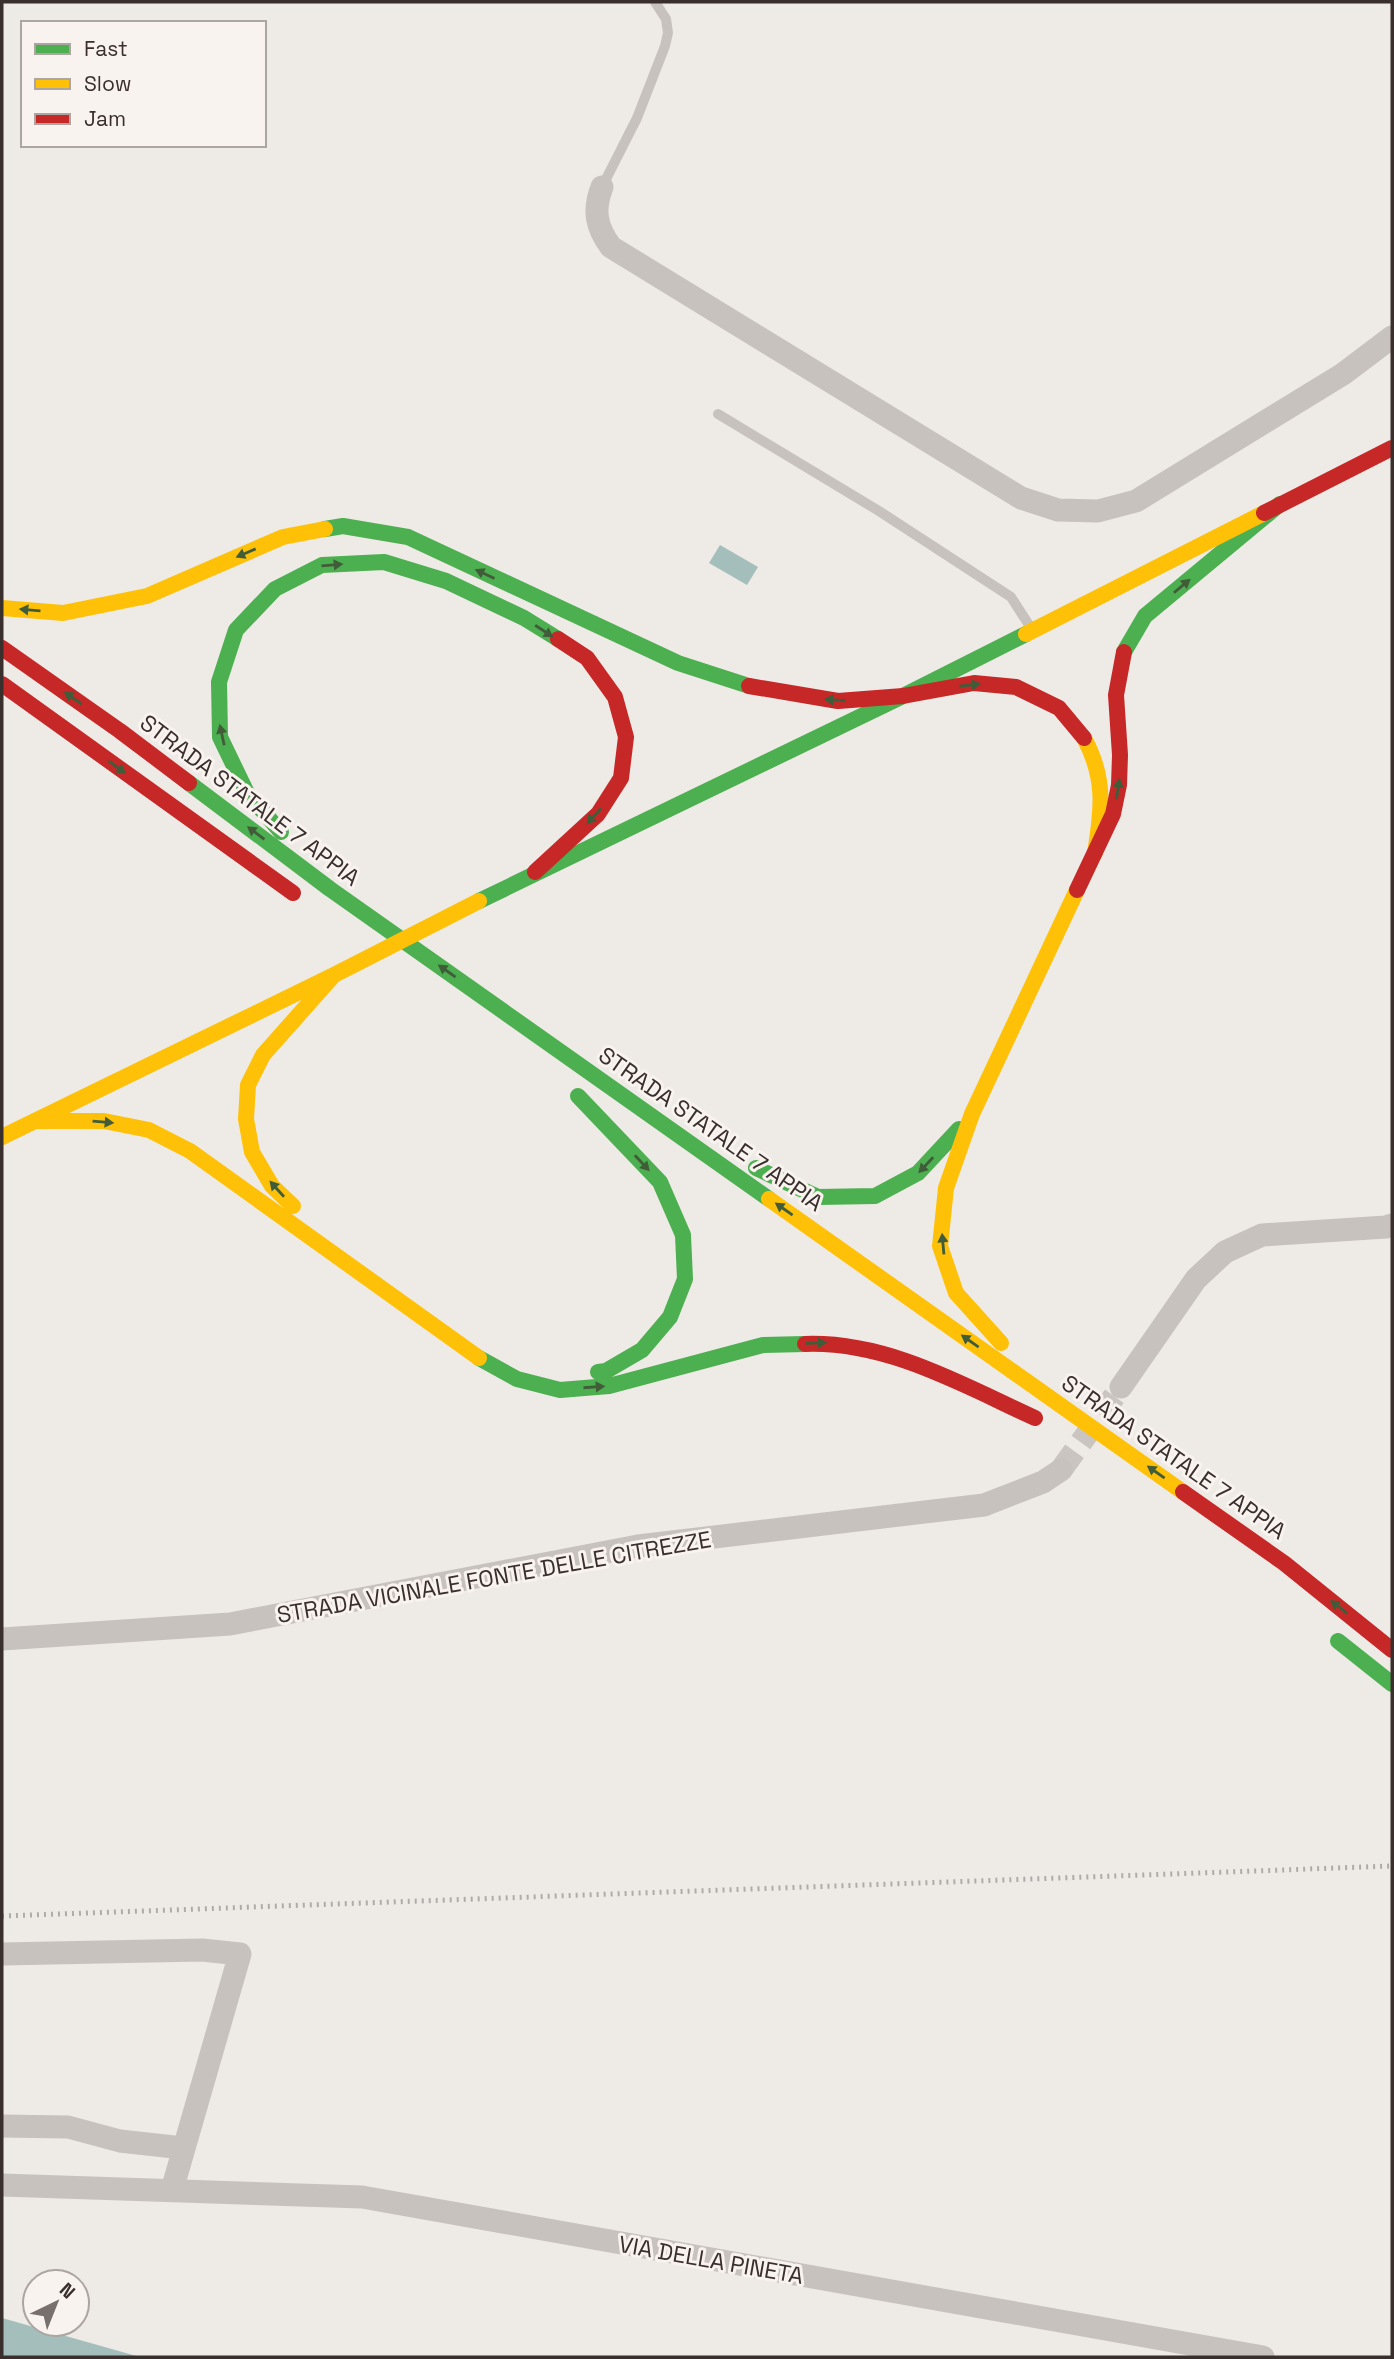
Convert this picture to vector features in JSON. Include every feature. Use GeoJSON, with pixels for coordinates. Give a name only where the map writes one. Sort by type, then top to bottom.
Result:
{"type":"FeatureCollection","features":[{"type":"Feature","properties":{"kind":"main road"},"geometry":{"type":"LineString","coordinates":[[2,1137],[334,975],[535,872],[903,696],[1392,448]]}},
{"type":"Feature","properties":{"kind":"main road"},"geometry":{"type":"LineString","coordinates":[[1050,1397],[956,1293],[940,1246],[946,1188],[972,1114],[1113,814],[1119,785],[1120,755],[1116,695],[1125,651],[1145,616],[1280,504]]}},
{"type":"Feature","properties":{"kind":"main road"},"geometry":{"type":"LineString","coordinates":[[2,608],[63,613],[147,596],[283,537],[343,526],[408,537],[678,663],[757,689],[838,701],[903,696],[974,683],[1016,687],[1059,708],[1086,740],[1101,782],[1102,811],[1095,853]]}},
{"type":"Feature","properties":{"kind":"main road"},"geometry":{"type":"LineString","coordinates":[[330,889],[247,793],[220,737],[219,682],[236,630],[275,589],[321,565],[384,562],[446,581],[524,618],[587,659],[615,697],[626,737],[621,778],[598,814],[535,872]]}},
{"type":"Feature","properties":{"kind":"main road","name":"STRADA STATALE 7 APPIA"},"geometry":{"type":"LineString","coordinates":[[2,648],[120,732],[330,889],[1284,1563],[1392,1650]]}},
{"type":"Feature","properties":{"kind":"main road"},"geometry":{"type":"LineString","coordinates":[[2,684],[308,905]]}},
{"type":"Feature","properties":{"kind":"main road"},"geometry":{"type":"LineString","coordinates":[[2,700],[49,718]]}},
{"type":"Feature","properties":{"kind":"main road"},"geometry":{"type":"LineString","coordinates":[[362,943],[395,965]]}},
{"type":"Feature","properties":{"kind":"main road"},"geometry":{"type":"LineString","coordinates":[[334,975],[263,1055],[248,1085],[246,1119],[252,1152],[272,1186],[302,1214],[483,1346],[522,1368],[560,1377],[606,1371],[642,1350],[670,1317],[685,1279],[683,1235],[660,1182],[573,1092],[647,1144]]}},
{"type":"Feature","properties":{"kind":"main road"},"geometry":{"type":"LineString","coordinates":[[670,1128],[818,1197],[875,1196],[918,1173],[972,1114]]}},
{"type":"Feature","properties":{"kind":"main road"},"geometry":{"type":"LineString","coordinates":[[35,1121],[104,1121],[149,1130],[191,1152],[477,1357],[517,1379],[560,1390],[609,1386],[763,1345],[833,1343],[917,1364],[1041,1422],[955,1362]]}},
{"type":"Feature","properties":{"kind":"main road"},"geometry":{"type":"LineString","coordinates":[[1330,1634],[1392,1684]]}},
{"type":"Feature","properties":{"kind":"street"},"geometry":{"type":"LineString","coordinates":[[602,187],[596,202],[596,218],[601,234],[611,247],[1021,498],[1058,510],[1098,512],[1136,501],[1343,374],[1392,337]]}},
{"type":"Feature","properties":{"kind":"street"},"geometry":{"type":"LineString","coordinates":[[1121,1387],[1196,1279],[1225,1252],[1262,1235],[1392,1225]]}},
{"type":"Feature","properties":{"kind":"street","name":"STRADA VICINALE FONTE DELLE CITREZZE"},"geometry":{"type":"LineString","coordinates":[[2,1639],[230,1624],[638,1546],[984,1505],[1044,1482],[1060,1470]]}},
{"type":"Feature","properties":{"kind":"street"},"geometry":{"type":"LineString","coordinates":[[2,1954],[202,1950],[240,1954],[172,2190]]}},
{"type":"Feature","properties":{"kind":"street"},"geometry":{"type":"LineString","coordinates":[[2,2126],[68,2127],[120,2141],[183,2148]]}},
{"type":"Feature","properties":{"kind":"street","name":"VIA DELLA PINETA"},"geometry":{"type":"LineString","coordinates":[[2,2185],[362,2197],[1255,2356]]}},
{"type":"Feature","properties":{"kind":"lane"},"geometry":{"type":"LineString","coordinates":[[602,187],[637,118],[665,46],[666,19],[655,2]]}},
{"type":"Feature","properties":{"kind":"lane"},"geometry":{"type":"LineString","coordinates":[[718,414],[879,511],[1011,597],[1033,630]]}},
{"type":"Feature","properties":{"kind":"water"},"geometry":{"type":"Polygon","coordinates":[[[720,545],[758,567],[747,585],[709,563],[720,545]]]}},
{"type":"Feature","properties":{"kind":"water"},"geometry":{"type":"Polygon","coordinates":[[[2,2318],[21,2323],[21,2338],[73,2338],[140,2357],[2,2357],[2,2318]]]}},
{"type":"Feature","properties":{"kind":"tunnel"},"geometry":{"type":"LineString","coordinates":[[1061,1470],[1121,1387]]}},
{"type":"Feature","properties":{"kind":"railway"},"geometry":{"type":"LineString","coordinates":[[2,1916],[1392,1866]]}},
{"type":"Feature","properties":{"kind":"traffic: fast"},"geometry":{"type":"LineString","coordinates":[[1124,652],[1145,616],[1280,504]]}},
{"type":"Feature","properties":{"kind":"traffic: fast"},"geometry":{"type":"LineString","coordinates":[[325,529],[343,526],[408,537],[678,663],[749,686]]}},
{"type":"Feature","properties":{"kind":"traffic: fast"},"geometry":{"type":"LineString","coordinates":[[281,832],[247,793],[220,737],[219,682],[236,630],[275,589],[322,565],[384,562],[446,581],[524,618],[558,639]]}},
{"type":"Feature","properties":{"kind":"traffic: fast"},"geometry":{"type":"LineString","coordinates":[[479,901],[1026,634]]}},
{"type":"Feature","properties":{"kind":"traffic: fast"},"geometry":{"type":"LineString","coordinates":[[189,783],[330,889],[769,1199]]}},
{"type":"Feature","properties":{"kind":"traffic: fast"},"geometry":{"type":"LineString","coordinates":[[578,1096],[660,1182],[683,1235],[685,1279],[670,1317],[642,1350],[606,1371],[598,1372]]}},
{"type":"Feature","properties":{"kind":"traffic: fast"},"geometry":{"type":"LineString","coordinates":[[756,1168],[818,1197],[875,1196],[918,1173],[959,1129]]}},
{"type":"Feature","properties":{"kind":"traffic: fast"},"geometry":{"type":"LineString","coordinates":[[479,1358],[517,1379],[560,1390],[609,1386],[763,1345],[805,1344]]}},
{"type":"Feature","properties":{"kind":"traffic: fast"},"geometry":{"type":"LineString","coordinates":[[1338,1641],[1392,1684]]}},
{"type":"Feature","properties":{"kind":"traffic: slow"},"geometry":{"type":"LineString","coordinates":[[1026,634],[1264,513]]}},
{"type":"Feature","properties":{"kind":"traffic: slow"},"geometry":{"type":"LineString","coordinates":[[2,608],[63,613],[147,596],[283,537],[325,529]]}},
{"type":"Feature","properties":{"kind":"traffic: slow"},"geometry":{"type":"LineString","coordinates":[[1084,738],[1099,781],[1100,808],[1095,853]]}},
{"type":"Feature","properties":{"kind":"traffic: slow"},"geometry":{"type":"LineString","coordinates":[[1001,1343],[956,1293],[940,1246],[946,1188],[972,1114],[1077,890]]}},
{"type":"Feature","properties":{"kind":"traffic: slow"},"geometry":{"type":"LineString","coordinates":[[2,1137],[479,901]]}},
{"type":"Feature","properties":{"kind":"traffic: slow"},"geometry":{"type":"LineString","coordinates":[[293,1206],[272,1186],[252,1152],[246,1119],[248,1085],[263,1055],[334,975]]}},
{"type":"Feature","properties":{"kind":"traffic: slow"},"geometry":{"type":"LineString","coordinates":[[35,1121],[104,1121],[149,1130],[190,1151],[479,1358]]}},
{"type":"Feature","properties":{"kind":"traffic: slow"},"geometry":{"type":"LineString","coordinates":[[769,1199],[1183,1492]]}},
{"type":"Feature","properties":{"kind":"traffic: jam"},"geometry":{"type":"LineString","coordinates":[[1264,513],[1392,448]]}},
{"type":"Feature","properties":{"kind":"traffic: jam"},"geometry":{"type":"LineString","coordinates":[[535,872],[598,814],[621,778],[626,737],[615,697],[587,658],[558,639]]}},
{"type":"Feature","properties":{"kind":"traffic: jam"},"geometry":{"type":"LineString","coordinates":[[2,648],[189,783]]}},
{"type":"Feature","properties":{"kind":"traffic: jam"},"geometry":{"type":"LineString","coordinates":[[1077,890],[1113,814],[1119,785],[1116,695],[1124,652]]}},
{"type":"Feature","properties":{"kind":"traffic: jam"},"geometry":{"type":"LineString","coordinates":[[749,686],[838,701],[903,696],[974,683],[1016,687],[1059,708],[1084,738]]}},
{"type":"Feature","properties":{"kind":"traffic: jam"},"geometry":{"type":"LineString","coordinates":[[2,684],[293,893]]}},
{"type":"Feature","properties":{"kind":"traffic: jam"},"geometry":{"type":"LineString","coordinates":[[805,1344],[835,1345],[895,1357],[952,1379],[1035,1418]]}},
{"type":"Feature","properties":{"kind":"traffic: jam"},"geometry":{"type":"LineString","coordinates":[[1183,1492],[1284,1563],[1392,1650]]}}]}
